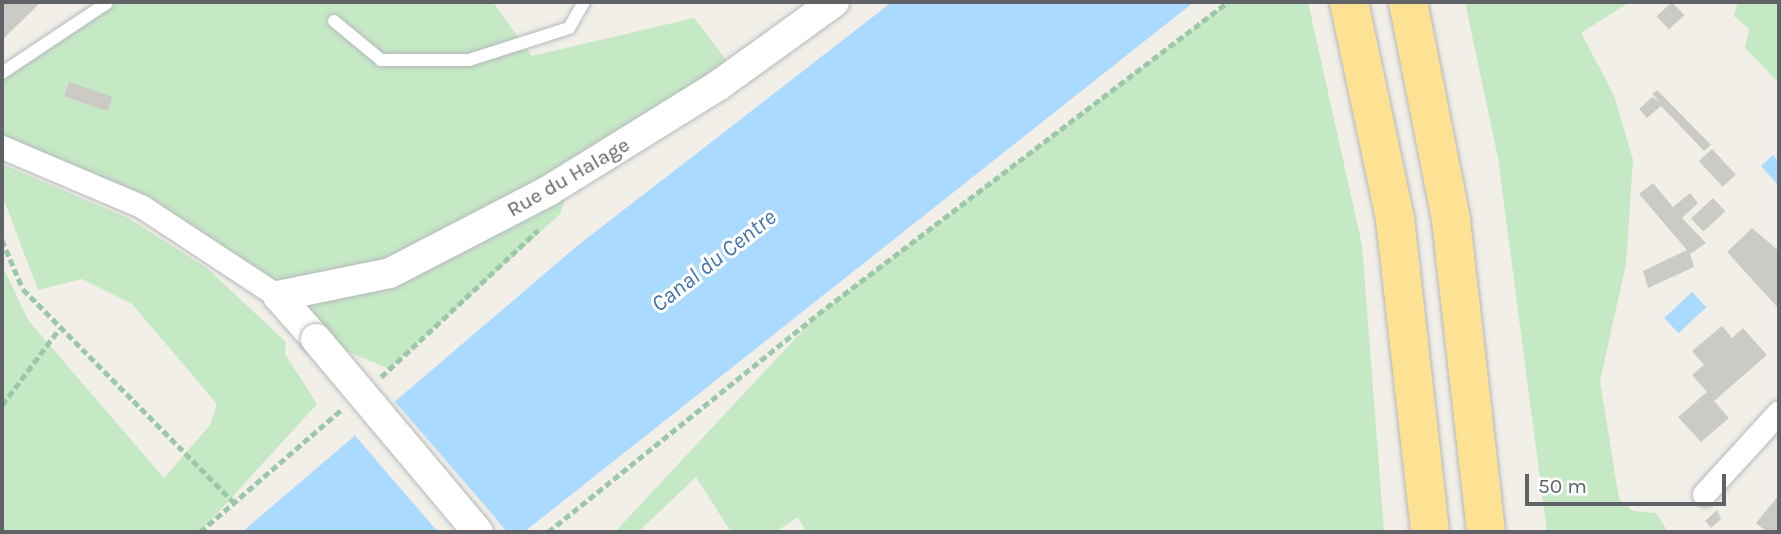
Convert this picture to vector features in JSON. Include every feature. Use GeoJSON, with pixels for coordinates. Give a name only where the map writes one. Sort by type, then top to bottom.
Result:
{"type":"FeatureCollection","features":[{"type":"Feature","properties":{"kind":"highway"},"geometry":{"type":"LineString","coordinates":[[1349,2],[1360,43],[1395,219],[1430,532]]}},
{"type":"Feature","properties":{"kind":"highway"},"geometry":{"type":"LineString","coordinates":[[1409,8],[1451,220],[1483,485],[1486,532]]}},
{"type":"Feature","properties":{"kind":"highway"},"geometry":{"type":"LineString","coordinates":[[1483,485],[1504,532]]}},
{"type":"Feature","properties":{"kind":"street","name":"Rue du Halage"},"geometry":{"type":"LineString","coordinates":[[278,296],[390,273],[548,191],[737,74],[834,2]]}},
{"type":"Feature","properties":{"kind":"street"},"geometry":{"type":"LineString","coordinates":[[2,147],[141,206],[278,296],[478,532]]}},
{"type":"Feature","properties":{"kind":"street"},"geometry":{"type":"LineString","coordinates":[[1704,494],[1779,412]]}},
{"type":"Feature","properties":{"kind":"lane"},"geometry":{"type":"LineString","coordinates":[[334,21],[381,60],[469,60],[569,28],[583,2]]}},
{"type":"Feature","properties":{"kind":"lane"},"geometry":{"type":"LineString","coordinates":[[2,73],[107,3]]}},
{"type":"Feature","properties":{"kind":"path"},"geometry":{"type":"LineString","coordinates":[[548,532],[818,314],[1228,2]]}},
{"type":"Feature","properties":{"kind":"path"},"geometry":{"type":"LineString","coordinates":[[369,386],[545,223]]}},
{"type":"Feature","properties":{"kind":"path"},"geometry":{"type":"LineString","coordinates":[[2,240],[23,289],[234,502]]}},
{"type":"Feature","properties":{"kind":"path"},"geometry":{"type":"LineString","coordinates":[[2,405],[60,329]]}},
{"type":"Feature","properties":{"kind":"path"},"geometry":{"type":"LineString","coordinates":[[200,532],[349,404]]}},
{"type":"Feature","properties":{"kind":"green space"},"geometry":{"type":"Polygon","coordinates":[[[108,2],[493,2],[532,56],[694,18],[737,74],[573,177],[560,214],[390,369],[316,339],[240,266],[2,147],[2,73],[108,2]]]}},
{"type":"Feature","properties":{"kind":"green space"},"geometry":{"type":"Polygon","coordinates":[[[1228,2],[1308,2],[1362,245],[1384,532],[806,532],[798,517],[775,532],[731,532],[696,477],[638,532],[615,532],[818,314],[1228,2]]]}},
{"type":"Feature","properties":{"kind":"green space"},"geometry":{"type":"Polygon","coordinates":[[[1465,2],[1630,2],[1581,33],[1614,95],[1633,160],[1626,264],[1600,381],[1619,499],[1633,511],[1656,513],[1668,532],[1547,532],[1498,158],[1465,2]]]}},
{"type":"Feature","properties":{"kind":"green space"},"geometry":{"type":"Polygon","coordinates":[[[1738,2],[1779,2],[1779,83],[1745,48],[1749,29],[1734,16],[1738,2]]]}},
{"type":"Feature","properties":{"kind":"green space"},"geometry":{"type":"Polygon","coordinates":[[[2,164],[130,219],[208,269],[286,342],[285,354],[317,404],[200,532],[2,532],[2,265],[28,320],[164,478],[210,425],[217,404],[132,304],[82,279],[38,290],[2,195],[2,164]]]}},
{"type":"Feature","properties":{"kind":"water","name":"Canal du Centre"},"geometry":{"type":"Polygon","coordinates":[[[892,2],[1194,2],[524,532],[242,532],[577,246],[892,2]]]}},
{"type":"Feature","properties":{"kind":"water"},"geometry":{"type":"Polygon","coordinates":[[[1773,155],[1779,162],[1779,186],[1761,166],[1773,155]]]}},
{"type":"Feature","properties":{"kind":"water"},"geometry":{"type":"Polygon","coordinates":[[[1692,292],[1706,307],[1679,333],[1664,318],[1692,292]]]}},
{"type":"Feature","properties":{"kind":"pier"},"geometry":{"type":"Polygon","coordinates":[[[391,397],[507,532],[438,532],[351,431],[391,397]]]}},
{"type":"Feature","properties":{"kind":"building"},"geometry":{"type":"Polygon","coordinates":[[[2,2],[41,2],[2,40],[2,2]]]}},
{"type":"Feature","properties":{"kind":"building"},"geometry":{"type":"Polygon","coordinates":[[[1672,2],[1684,15],[1669,29],[1657,16],[1672,2]]]}},
{"type":"Feature","properties":{"kind":"building"},"geometry":{"type":"Polygon","coordinates":[[[69,82],[112,97],[108,111],[64,96],[69,82]]]}},
{"type":"Feature","properties":{"kind":"building"},"geometry":{"type":"Polygon","coordinates":[[[1657,90],[1711,145],[1704,151],[1661,106],[1647,118],[1639,109],[1652,97],[1660,102],[1652,94],[1657,90]]]}},
{"type":"Feature","properties":{"kind":"building"},"geometry":{"type":"Polygon","coordinates":[[[1712,149],[1736,175],[1723,187],[1699,161],[1712,149]]]}},
{"type":"Feature","properties":{"kind":"building"},"geometry":{"type":"Polygon","coordinates":[[[1653,183],[1673,207],[1690,193],[1698,203],[1682,218],[1706,243],[1690,254],[1694,267],[1648,288],[1643,271],[1687,250],[1639,194],[1653,183]]]}},
{"type":"Feature","properties":{"kind":"building"},"geometry":{"type":"Polygon","coordinates":[[[1713,198],[1725,211],[1703,232],[1691,218],[1713,198]]]}},
{"type":"Feature","properties":{"kind":"building"},"geometry":{"type":"Polygon","coordinates":[[[1752,228],[1779,251],[1779,309],[1727,252],[1752,228]]]}},
{"type":"Feature","properties":{"kind":"building"},"geometry":{"type":"Polygon","coordinates":[[[1722,326],[1732,338],[1743,328],[1767,355],[1714,401],[1729,418],[1701,442],[1678,417],[1707,392],[1692,375],[1704,365],[1692,351],[1722,326]]]}},
{"type":"Feature","properties":{"kind":"building"},"geometry":{"type":"Polygon","coordinates":[[[1779,495],[1779,532],[1767,532],[1756,523],[1779,495]]]}},
{"type":"Feature","properties":{"kind":"building"},"geometry":{"type":"Polygon","coordinates":[[[1717,510],[1721,519],[1711,528],[1705,521],[1717,510]]]}}]}
